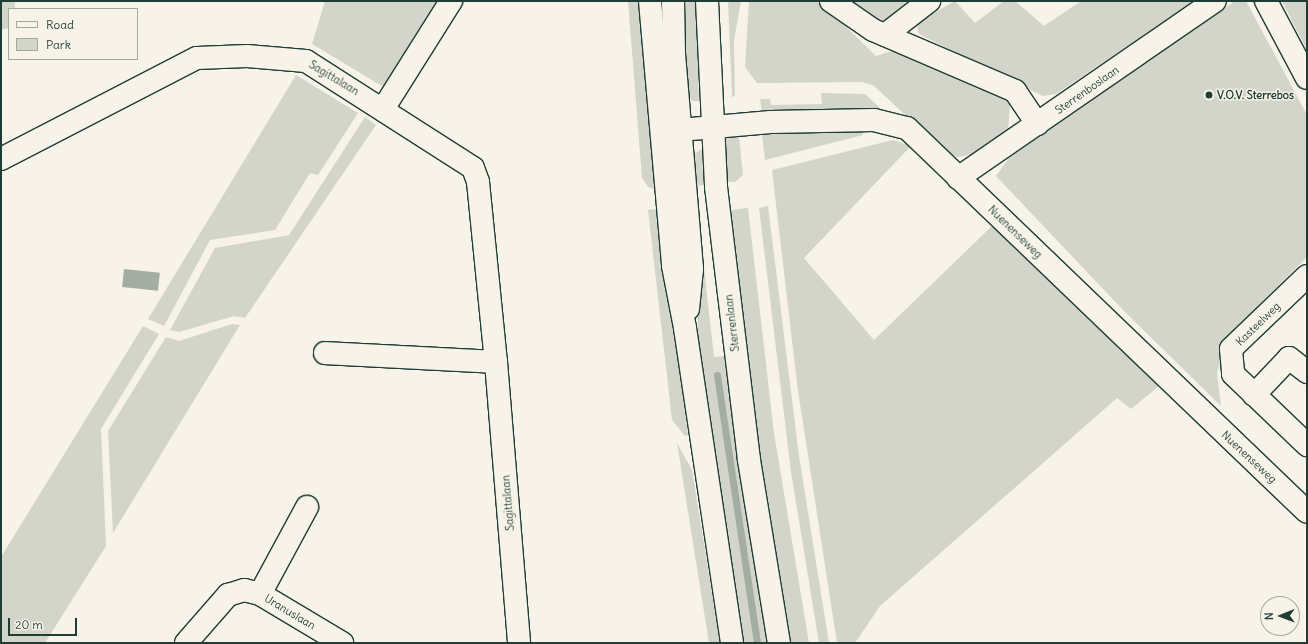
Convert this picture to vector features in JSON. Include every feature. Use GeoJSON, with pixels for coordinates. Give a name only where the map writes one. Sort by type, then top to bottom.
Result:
{"type":"FeatureCollection","features":[{"type":"Feature","properties":{"kind":"street"},"geometry":{"type":"LineString","coordinates":[[383,109],[451,1]]}},
{"type":"Feature","properties":{"kind":"street"},"geometry":{"type":"LineString","coordinates":[[650,1],[660,146],[673,266],[685,328],[732,643]]}},
{"type":"Feature","properties":{"kind":"street"},"geometry":{"type":"LineString","coordinates":[[673,1],[680,130],[692,269],[685,328]]}},
{"type":"Feature","properties":{"kind":"street","name":"Sterrenlaan"},"geometry":{"type":"LineString","coordinates":[[707,1],[712,126],[745,429],[779,643]]}},
{"type":"Feature","properties":{"kind":"street"},"geometry":{"type":"LineString","coordinates":[[831,1],[849,16],[885,35],[1015,92],[1037,124]]}},
{"type":"Feature","properties":{"kind":"street"},"geometry":{"type":"LineString","coordinates":[[885,35],[929,1]]}},
{"type":"Feature","properties":{"kind":"street","name":"Sterrenboslaan"},"geometry":{"type":"LineString","coordinates":[[958,178],[1215,1]]}},
{"type":"Feature","properties":{"kind":"street"},"geometry":{"type":"LineString","coordinates":[[1266,1],[1307,78]]}},
{"type":"Feature","properties":{"kind":"street","name":"Sagittalaan"},"geometry":{"type":"LineString","coordinates":[[1,159],[197,58],[247,56],[306,61],[473,168],[478,182],[496,362],[520,643]]}},
{"type":"Feature","properties":{"kind":"street","name":"Nuenenseweg"},"geometry":{"type":"LineString","coordinates":[[680,130],[712,126],[874,120],[907,128],[1307,512]]}},
{"type":"Feature","properties":{"kind":"street"},"geometry":{"type":"LineString","coordinates":[[660,146],[680,130]]}},
{"type":"Feature","properties":{"kind":"street","name":"Kasteelweg"},"geometry":{"type":"LineString","coordinates":[[1307,276],[1231,349],[1233,374],[1307,445]]}},
{"type":"Feature","properties":{"kind":"street"},"geometry":{"type":"LineString","coordinates":[[325,353],[496,362]]}},
{"type":"Feature","properties":{"kind":"street"},"geometry":{"type":"LineString","coordinates":[[1254,395],[1289,358],[1307,372]]}},
{"type":"Feature","properties":{"kind":"street"},"geometry":{"type":"LineString","coordinates":[[260,594],[307,507]]}},
{"type":"Feature","properties":{"kind":"street","name":"Uranuslaan"},"geometry":{"type":"LineString","coordinates":[[186,643],[228,595],[244,590],[260,594],[342,643]]}},
{"type":"Feature","properties":{"kind":"green space"},"geometry":{"type":"Polygon","coordinates":[[[1,1],[15,1],[15,8],[8,8],[8,28],[1,29],[1,1]]]}},
{"type":"Feature","properties":{"kind":"green space"},"geometry":{"type":"Polygon","coordinates":[[[325,1],[442,1],[387,89],[312,44],[325,1]]]}},
{"type":"Feature","properties":{"kind":"green space"},"geometry":{"type":"Polygon","coordinates":[[[628,1],[643,1],[658,190],[648,187],[642,178],[628,1]]]}},
{"type":"Feature","properties":{"kind":"green space"},"geometry":{"type":"Polygon","coordinates":[[[680,1],[696,1],[699,101],[692,101],[688,95],[680,1]]]}},
{"type":"Feature","properties":{"kind":"green space"},"geometry":{"type":"Polygon","coordinates":[[[728,1],[741,1],[734,41],[735,96],[732,97],[728,1]]]}},
{"type":"Feature","properties":{"kind":"green space"},"geometry":{"type":"Polygon","coordinates":[[[749,1],[820,1],[876,56],[905,47],[1006,97],[1010,105],[1008,131],[982,153],[957,157],[946,153],[873,85],[861,82],[757,83],[745,67],[749,1]]]}},
{"type":"Feature","properties":{"kind":"green space"},"geometry":{"type":"Polygon","coordinates":[[[846,1],[911,1],[880,25],[846,1]]]}},
{"type":"Feature","properties":{"kind":"green space"},"geometry":{"type":"Polygon","coordinates":[[[955,1],[975,23],[1004,1],[1015,1],[1044,26],[1081,1],[1194,1],[1056,94],[1043,96],[919,34],[916,23],[955,1]]]}},
{"type":"Feature","properties":{"kind":"green space"},"geometry":{"type":"Polygon","coordinates":[[[1235,1],[1246,1],[1307,115],[1307,257],[1227,337],[1217,373],[1221,406],[1123,310],[996,176],[1009,158],[1235,1]]]}},
{"type":"Feature","properties":{"kind":"green space"},"geometry":{"type":"Polygon","coordinates":[[[1282,1],[1307,1],[1307,50],[1296,29],[1282,1]]]}},
{"type":"Feature","properties":{"kind":"green space"},"geometry":{"type":"Polygon","coordinates":[[[296,75],[358,113],[318,175],[310,173],[275,230],[210,240],[164,326],[148,319],[296,75]]]}},
{"type":"Feature","properties":{"kind":"green space"},"geometry":{"type":"Polygon","coordinates":[[[821,93],[865,94],[880,108],[762,112],[760,99],[770,99],[771,105],[822,104],[821,93]]]}},
{"type":"Feature","properties":{"kind":"green space"},"geometry":{"type":"Polygon","coordinates":[[[365,117],[376,125],[245,318],[234,316],[179,332],[170,330],[215,248],[289,235],[365,117]]]}},
{"type":"Feature","properties":{"kind":"green space"},"geometry":{"type":"Polygon","coordinates":[[[862,130],[863,135],[765,160],[762,135],[862,130]]]}},
{"type":"Feature","properties":{"kind":"green space"},"geometry":{"type":"Polygon","coordinates":[[[739,136],[743,175],[735,182],[727,182],[724,138],[739,136]]]}},
{"type":"Feature","properties":{"kind":"green space"},"geometry":{"type":"Polygon","coordinates":[[[893,140],[911,146],[804,258],[874,340],[995,223],[1158,379],[1158,387],[1131,409],[1117,398],[880,606],[855,643],[837,643],[798,391],[772,170],[893,140]]]}},
{"type":"Feature","properties":{"kind":"green space"},"geometry":{"type":"Polygon","coordinates":[[[702,149],[705,185],[691,186],[688,158],[702,149]]]}},
{"type":"Feature","properties":{"kind":"green space"},"geometry":{"type":"Polygon","coordinates":[[[697,205],[714,357],[724,356],[767,643],[743,643],[742,637],[698,335],[697,205]]]}},
{"type":"Feature","properties":{"kind":"green space"},"geometry":{"type":"Polygon","coordinates":[[[768,206],[799,456],[829,643],[819,643],[791,472],[759,208],[768,206]]]}},
{"type":"Feature","properties":{"kind":"green space"},"geometry":{"type":"Polygon","coordinates":[[[660,208],[688,435],[685,436],[672,420],[648,210],[660,208]]]}},
{"type":"Feature","properties":{"kind":"green space"},"geometry":{"type":"Polygon","coordinates":[[[748,208],[774,433],[809,643],[790,643],[761,461],[730,210],[748,208]]]}},
{"type":"Feature","properties":{"kind":"green space"},"geometry":{"type":"Polygon","coordinates":[[[232,324],[240,325],[113,533],[108,431],[166,337],[179,341],[232,324]]]}},
{"type":"Feature","properties":{"kind":"green space"},"geometry":{"type":"Polygon","coordinates":[[[143,326],[159,334],[101,429],[106,546],[45,643],[1,643],[1,557],[143,326]]]}},
{"type":"Feature","properties":{"kind":"green space"},"geometry":{"type":"Polygon","coordinates":[[[677,443],[692,470],[720,643],[709,643],[677,443]]]}},
{"type":"Feature","properties":{"kind":"shaded area"},"geometry":{"type":"Polygon","coordinates":[[[124,269],[160,273],[158,291],[122,287],[124,269]]]}},
{"type":"Feature","properties":{"kind":"waterway"},"geometry":{"type":"LineString","coordinates":[[717,375],[757,643]]}},
{"type":"Feature","properties":{"kind":"place","name":"V.O.V. Sterrebos"},"geometry":{"type":"Point","coordinates":[1209,95]}}]}
